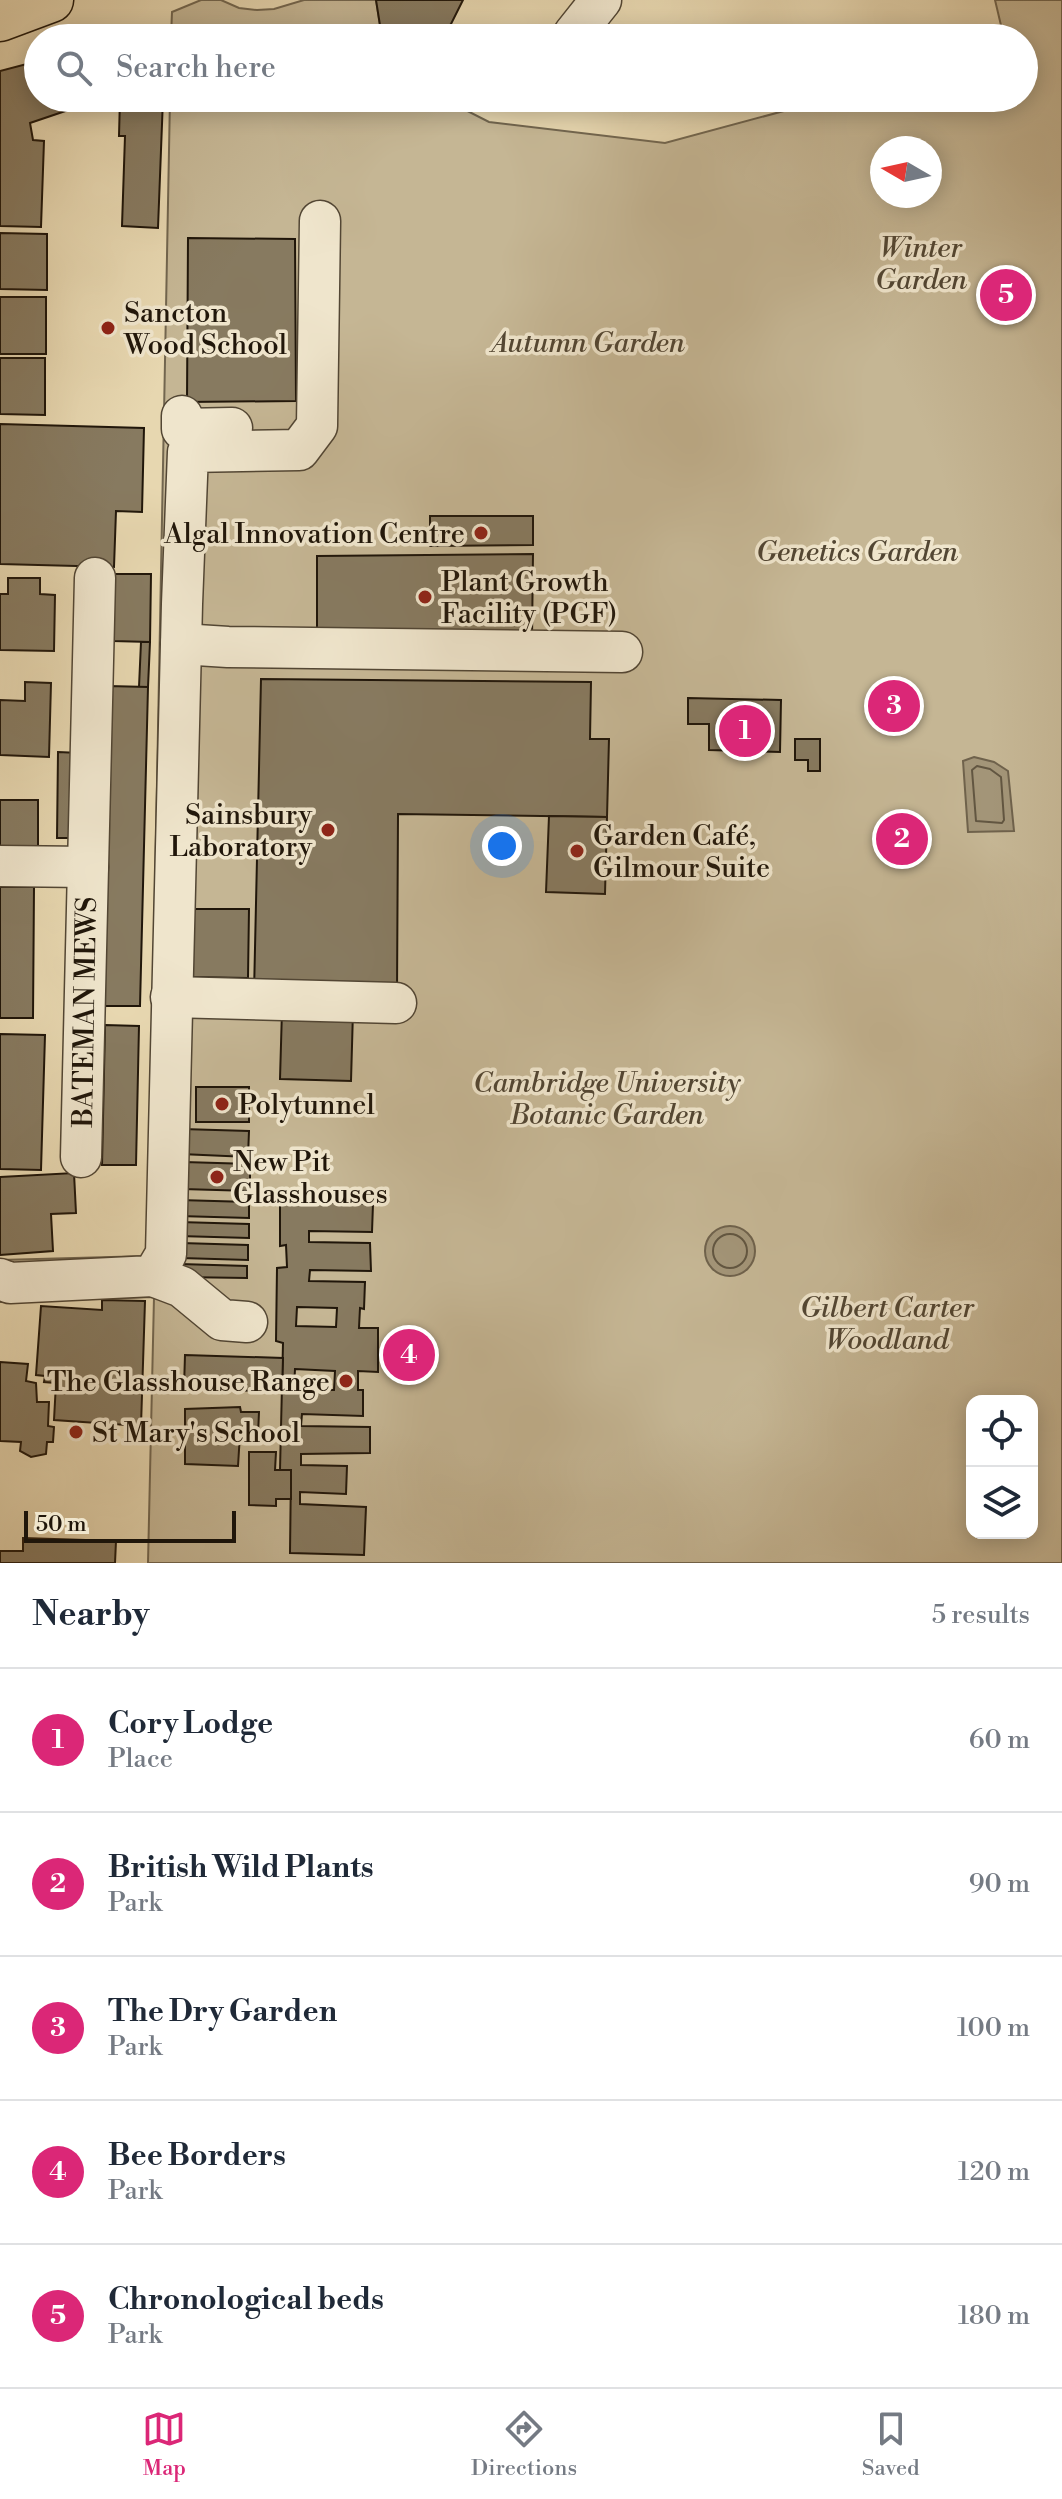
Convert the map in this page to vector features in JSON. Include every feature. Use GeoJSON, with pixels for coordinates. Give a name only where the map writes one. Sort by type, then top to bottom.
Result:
{"type":"FeatureCollection","features":[{"type":"Feature","properties":{"kind":"main road"},"geometry":{"type":"LineString","coordinates":[[0,19],[51,0]]}},
{"type":"Feature","properties":{"kind":"street"},"geometry":{"type":"LineString","coordinates":[[582,24],[601,0]]}},
{"type":"Feature","properties":{"kind":"street"},"geometry":{"type":"LineString","coordinates":[[153,1276],[166,1254],[188,452],[299,450],[317,426],[320,221]]}},
{"type":"Feature","properties":{"kind":"street"},"geometry":{"type":"LineString","coordinates":[[182,416],[182,429],[317,426]]}},
{"type":"Feature","properties":{"kind":"street","name":"BATEMAN MEWS"},"geometry":{"type":"LineString","coordinates":[[81,1157],[95,578]]}},
{"type":"Feature","properties":{"kind":"street"},"geometry":{"type":"LineString","coordinates":[[181,654],[228,647],[622,652]]}},
{"type":"Feature","properties":{"kind":"street"},"geometry":{"type":"LineString","coordinates":[[181,654],[347,668]]}},
{"type":"Feature","properties":{"kind":"street","name":"BATEMAN MEWS"},"geometry":{"type":"LineString","coordinates":[[0,866],[88,867]]}},
{"type":"Feature","properties":{"kind":"street"},"geometry":{"type":"LineString","coordinates":[[171,997],[396,1003]]}},
{"type":"Feature","properties":{"kind":"street"},"geometry":{"type":"LineString","coordinates":[[0,1279],[10,1283],[153,1276],[182,1287],[222,1320],[247,1322]]}},
{"type":"Feature","properties":{"kind":"green space"},"geometry":{"type":"Polygon","coordinates":[[[201,0],[221,0],[239,8],[257,10],[274,9],[304,0],[376,0],[380,24],[172,24],[172,12],[201,0]]]}},
{"type":"Feature","properties":{"kind":"green space","name":"Cambridge University Botanic Garden"},"geometry":{"type":"Polygon","coordinates":[[[995,0],[1062,0],[1062,1563],[148,1563],[154,1297],[0,1302],[0,1260],[148,1256],[170,112],[469,112],[489,122],[665,143],[780,112],[1038,112],[1038,24],[1001,24],[995,0]]]}},
{"type":"Feature","properties":{"kind":"water"},"geometry":{"type":"Polygon","coordinates":[[[974,757],[994,762],[1008,771],[1014,831],[968,832],[963,761],[974,757]]]}},
{"type":"Feature","properties":{"kind":"water"},"geometry":{"type":"Polygon","coordinates":[[[730,1226],[747,1234],[755,1251],[747,1268],[730,1276],[713,1268],[705,1251],[713,1234],[730,1226]]]}},
{"type":"Feature","properties":{"kind":"building"},"geometry":{"type":"Polygon","coordinates":[[[376,0],[463,0],[451,24],[380,24],[376,0]]]}},
{"type":"Feature","properties":{"kind":"building"},"geometry":{"type":"Polygon","coordinates":[[[24,65],[24,112],[63,112],[30,123],[33,140],[44,141],[41,227],[0,226],[0,71],[24,65]]]}},
{"type":"Feature","properties":{"kind":"building"},"geometry":{"type":"Polygon","coordinates":[[[120,112],[162,112],[158,228],[122,226],[125,136],[119,136],[120,112]]]}},
{"type":"Feature","properties":{"kind":"building"},"geometry":{"type":"Polygon","coordinates":[[[0,233],[47,234],[47,290],[0,289],[0,233]]]}},
{"type":"Feature","properties":{"kind":"building"},"geometry":{"type":"Polygon","coordinates":[[[188,238],[295,239],[296,401],[187,402],[188,238]]]}},
{"type":"Feature","properties":{"kind":"building"},"geometry":{"type":"Polygon","coordinates":[[[0,297],[46,297],[46,354],[0,354],[0,297]]]}},
{"type":"Feature","properties":{"kind":"building"},"geometry":{"type":"Polygon","coordinates":[[[0,358],[45,358],[45,415],[0,414],[0,358]]]}},
{"type":"Feature","properties":{"kind":"building","name":"Sancton Wood School"},"geometry":{"type":"Polygon","coordinates":[[[0,424],[144,428],[142,512],[116,511],[114,567],[0,564],[0,424]]]}},
{"type":"Feature","properties":{"kind":"building","name":"Algal Innovation Centre"},"geometry":{"type":"Polygon","coordinates":[[[430,516],[533,516],[533,545],[430,546],[430,516]]]}},
{"type":"Feature","properties":{"kind":"building","name":"Plant Growth Facility (PGF)"},"geometry":{"type":"Polygon","coordinates":[[[533,554],[532,638],[317,638],[317,556],[533,554]]]}},
{"type":"Feature","properties":{"kind":"building"},"geometry":{"type":"Polygon","coordinates":[[[114,574],[151,574],[150,642],[113,641],[114,574]]]}},
{"type":"Feature","properties":{"kind":"building"},"geometry":{"type":"Polygon","coordinates":[[[8,578],[40,578],[40,594],[55,595],[54,651],[0,650],[0,594],[8,594],[8,578]]]}},
{"type":"Feature","properties":{"kind":"building"},"geometry":{"type":"Polygon","coordinates":[[[141,642],[150,642],[148,687],[139,687],[141,642]]]}},
{"type":"Feature","properties":{"kind":"building","name":"Sainsbury Laboratory"},"geometry":{"type":"Polygon","coordinates":[[[261,679],[591,682],[590,739],[609,739],[607,817],[398,814],[397,995],[254,993],[261,679]]]}},
{"type":"Feature","properties":{"kind":"building"},"geometry":{"type":"Polygon","coordinates":[[[25,682],[51,683],[49,757],[0,755],[0,700],[25,701],[25,682]]]}},
{"type":"Feature","properties":{"kind":"building"},"geometry":{"type":"Polygon","coordinates":[[[108,686],[148,687],[140,1006],[101,1006],[108,686]]]}},
{"type":"Feature","properties":{"kind":"building"},"geometry":{"type":"Polygon","coordinates":[[[688,698],[781,700],[780,752],[709,750],[709,724],[688,724],[688,698]]]}},
{"type":"Feature","properties":{"kind":"building"},"geometry":{"type":"Polygon","coordinates":[[[795,739],[820,739],[820,771],[808,771],[808,760],[795,760],[795,739]]]}},
{"type":"Feature","properties":{"kind":"building"},"geometry":{"type":"Polygon","coordinates":[[[58,752],[79,753],[79,838],[57,838],[58,752]]]}},
{"type":"Feature","properties":{"kind":"building"},"geometry":{"type":"Polygon","coordinates":[[[0,800],[38,800],[38,852],[0,852],[0,800]]]}},
{"type":"Feature","properties":{"kind":"building","name":"Garden Café, Gilmour Suite"},"geometry":{"type":"Polygon","coordinates":[[[549,816],[607,817],[605,894],[546,892],[549,816]]]}},
{"type":"Feature","properties":{"kind":"building"},"geometry":{"type":"Polygon","coordinates":[[[0,887],[34,887],[33,1018],[0,1018],[0,887]]]}},
{"type":"Feature","properties":{"kind":"building"},"geometry":{"type":"Polygon","coordinates":[[[187,909],[249,909],[248,978],[186,977],[187,909]]]}},
{"type":"Feature","properties":{"kind":"building"},"geometry":{"type":"Polygon","coordinates":[[[282,1010],[353,1011],[351,1081],[280,1079],[282,1010]]]}},
{"type":"Feature","properties":{"kind":"building"},"geometry":{"type":"Polygon","coordinates":[[[105,1025],[139,1026],[136,1165],[102,1165],[105,1025]]]}},
{"type":"Feature","properties":{"kind":"building"},"geometry":{"type":"Polygon","coordinates":[[[0,1034],[45,1035],[41,1170],[0,1169],[0,1034]]]}},
{"type":"Feature","properties":{"kind":"building","name":"Polytunnel"},"geometry":{"type":"Polygon","coordinates":[[[196,1087],[249,1087],[249,1122],[196,1122],[196,1087]]]}},
{"type":"Feature","properties":{"kind":"building","name":"New Pit Glasshouses"},"geometry":{"type":"Polygon","coordinates":[[[182,1129],[249,1131],[248,1157],[181,1154],[182,1129]]]}},
{"type":"Feature","properties":{"kind":"building","name":"New Pit Glasshouses"},"geometry":{"type":"Polygon","coordinates":[[[184,1162],[250,1164],[250,1191],[183,1189],[184,1162]]]}},
{"type":"Feature","properties":{"kind":"building"},"geometry":{"type":"Polygon","coordinates":[[[74,1173],[76,1213],[51,1214],[53,1251],[0,1255],[0,1177],[74,1173]]]}},
{"type":"Feature","properties":{"kind":"building","name":"New Pit Glasshouses"},"geometry":{"type":"Polygon","coordinates":[[[179,1200],[249,1202],[249,1218],[179,1216],[179,1200]]]}},
{"type":"Feature","properties":{"kind":"building","name":"The Glasshouse Range"},"geometry":{"type":"Polygon","coordinates":[[[288,1201],[373,1204],[372,1232],[309,1231],[309,1242],[370,1243],[371,1271],[310,1270],[309,1281],[365,1282],[364,1309],[360,1308],[359,1328],[378,1328],[378,1372],[358,1371],[358,1390],[363,1390],[363,1416],[302,1414],[301,1426],[370,1427],[370,1453],[301,1454],[301,1465],[347,1466],[346,1494],[300,1492],[300,1504],[366,1507],[364,1555],[290,1553],[291,1470],[280,1470],[283,1343],[276,1341],[277,1268],[287,1267],[286,1245],[280,1246],[280,1204],[287,1204],[288,1201]],[[297,1307],[296,1326],[336,1327],[337,1308],[297,1307]],[[295,1369],[294,1390],[334,1390],[335,1371],[295,1369]]]}},
{"type":"Feature","properties":{"kind":"building","name":"New Pit Glasshouses"},"geometry":{"type":"Polygon","coordinates":[[[179,1222],[249,1224],[249,1238],[179,1236],[179,1222]]]}},
{"type":"Feature","properties":{"kind":"building","name":"New Pit Glasshouses"},"geometry":{"type":"Polygon","coordinates":[[[181,1243],[248,1245],[248,1260],[181,1258],[181,1243]]]}},
{"type":"Feature","properties":{"kind":"building","name":"New Pit Glasshouses"},"geometry":{"type":"Polygon","coordinates":[[[180,1264],[247,1266],[247,1278],[180,1277],[180,1264]]]}},
{"type":"Feature","properties":{"kind":"building"},"geometry":{"type":"Polygon","coordinates":[[[102,1300],[145,1301],[141,1426],[54,1420],[56,1383],[44,1382],[45,1376],[36,1375],[41,1306],[102,1310],[102,1300]]]}},
{"type":"Feature","properties":{"kind":"building"},"geometry":{"type":"Polygon","coordinates":[[[185,1355],[283,1358],[282,1392],[184,1388],[185,1355]]]}},
{"type":"Feature","properties":{"kind":"building"},"geometry":{"type":"Polygon","coordinates":[[[0,1362],[28,1364],[26,1381],[36,1383],[37,1402],[49,1402],[48,1426],[54,1427],[53,1442],[47,1442],[46,1454],[31,1457],[20,1451],[21,1442],[0,1441],[0,1362]]]}},
{"type":"Feature","properties":{"kind":"building"},"geometry":{"type":"Polygon","coordinates":[[[240,1407],[241,1412],[259,1412],[258,1435],[240,1434],[238,1466],[185,1464],[185,1409],[240,1407]]]}},
{"type":"Feature","properties":{"kind":"building"},"geometry":{"type":"Polygon","coordinates":[[[249,1452],[276,1452],[275,1470],[291,1470],[291,1499],[276,1499],[276,1506],[249,1505],[249,1452]]]}},
{"type":"Feature","properties":{"kind":"building"},"geometry":{"type":"Polygon","coordinates":[[[23,1538],[116,1541],[115,1563],[0,1563],[0,1551],[23,1551],[23,1538]]]}},
{"type":"Feature","properties":{"kind":"place","name":"Chronological beds"},"geometry":{"type":"Point","coordinates":[1006,295]}},
{"type":"Feature","properties":{"kind":"place","name":"Sancton Wood School"},"geometry":{"type":"Point","coordinates":[108,328]}},
{"type":"Feature","properties":{"kind":"place","name":"Algal Innovation Centre"},"geometry":{"type":"Point","coordinates":[481,533]}},
{"type":"Feature","properties":{"kind":"place","name":"Plant Growth Facility (PGF)"},"geometry":{"type":"Point","coordinates":[425,597]}},
{"type":"Feature","properties":{"kind":"place","name":"The Dry Garden"},"geometry":{"type":"Point","coordinates":[894,706]}},
{"type":"Feature","properties":{"kind":"place","name":"Cory Lodge"},"geometry":{"type":"Point","coordinates":[745,731]}},
{"type":"Feature","properties":{"kind":"place","name":"Sainsbury Laboratory"},"geometry":{"type":"Point","coordinates":[328,830]}},
{"type":"Feature","properties":{"kind":"place","name":"British Wild Plants"},"geometry":{"type":"Point","coordinates":[902,839]}},
{"type":"Feature","properties":{"kind":"place","name":"Garden Café, Gilmour Suite"},"geometry":{"type":"Point","coordinates":[577,851]}},
{"type":"Feature","properties":{"kind":"place","name":"Polytunnel"},"geometry":{"type":"Point","coordinates":[222,1104]}},
{"type":"Feature","properties":{"kind":"place","name":"New Pit Glasshouses"},"geometry":{"type":"Point","coordinates":[217,1177]}},
{"type":"Feature","properties":{"kind":"place","name":"Bee Borders"},"geometry":{"type":"Point","coordinates":[409,1355]}},
{"type":"Feature","properties":{"kind":"place","name":"The Glasshouse Range"},"geometry":{"type":"Point","coordinates":[346,1381]}},
{"type":"Feature","properties":{"kind":"place","name":"St Mary's School"},"geometry":{"type":"Point","coordinates":[76,1432]}},
{"type":"Feature","properties":{"kind":"park label","name":"Winter Garden"},"geometry":{"type":"Point","coordinates":[921,263]}},
{"type":"Feature","properties":{"kind":"park label","name":"Autumn Garden"},"geometry":{"type":"Point","coordinates":[588,342]}},
{"type":"Feature","properties":{"kind":"park label","name":"Genetics Garden"},"geometry":{"type":"Point","coordinates":[857,551]}},
{"type":"Feature","properties":{"kind":"park label","name":"Gilbert Carter Woodland"},"geometry":{"type":"Point","coordinates":[887,1323]}}]}
